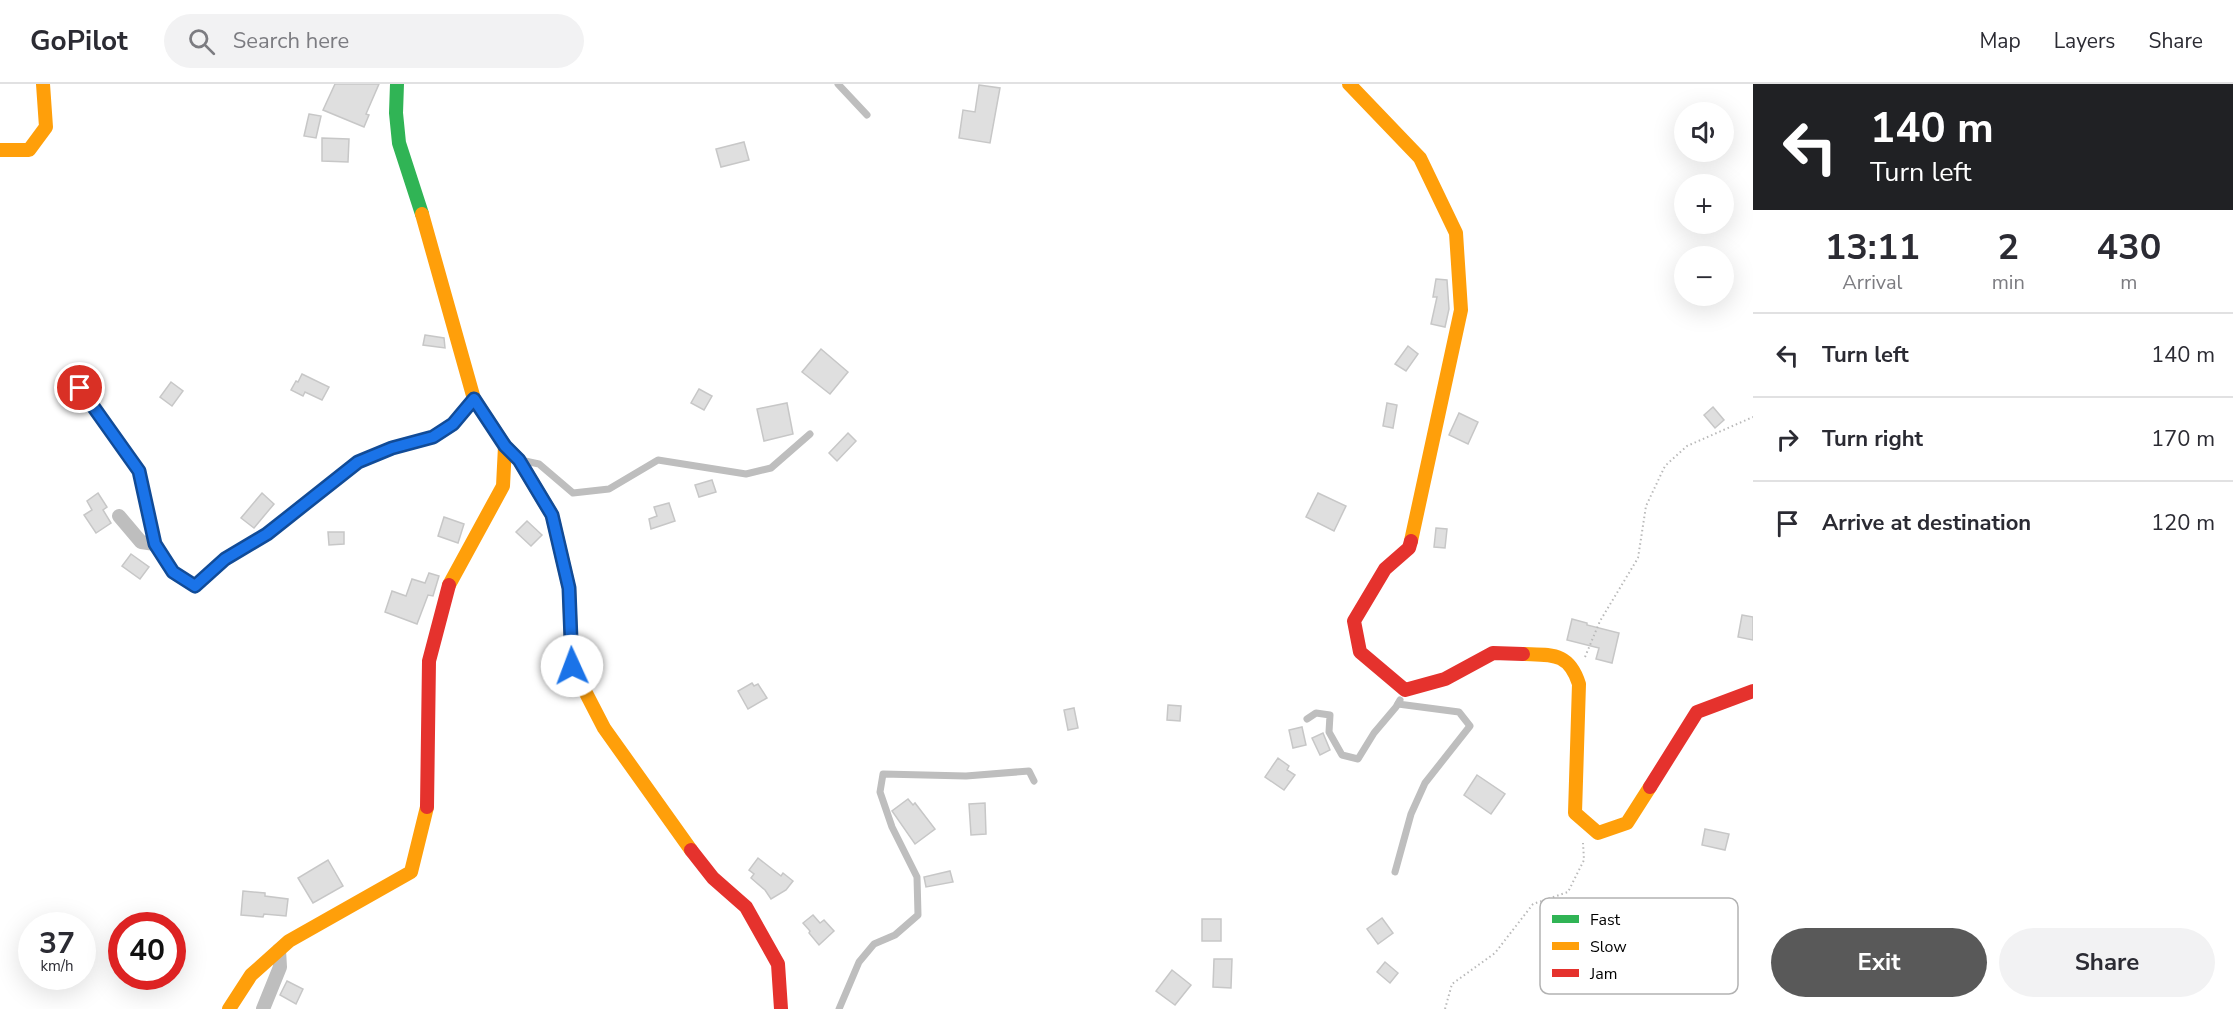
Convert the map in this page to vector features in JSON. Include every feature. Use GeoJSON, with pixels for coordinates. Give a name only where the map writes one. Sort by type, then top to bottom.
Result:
{"type":"FeatureCollection","features":[{"type":"Feature","properties":{"kind":"street"},"geometry":{"type":"LineString","coordinates":[[0,150],[29,150],[46,127],[43,84]]}},
{"type":"Feature","properties":{"kind":"street"},"geometry":{"type":"LineString","coordinates":[[397,84],[396,112],[399,143],[426,228],[474,399],[505,446],[519,460],[552,515],[569,588],[572,666],[604,728],[681,837],[713,878],[746,907],[778,964],[781,1009]]}},
{"type":"Feature","properties":{"kind":"street"},"geometry":{"type":"LineString","coordinates":[[1348,84],[1420,158],[1456,233],[1461,310],[1409,548],[1385,569],[1354,621],[1359,652],[1405,690],[1445,679],[1493,653],[1546,654],[1561,657],[1574,668],[1579,684],[1575,813],[1598,833],[1628,823],[1697,712],[1753,692]]}},
{"type":"Feature","properties":{"kind":"street"},"geometry":{"type":"LineString","coordinates":[[229,1009],[251,975],[289,941],[411,872],[429,801],[429,661],[450,582],[503,486],[505,446]]}},
{"type":"Feature","properties":{"kind":"street"},"geometry":{"type":"LineString","coordinates":[[119,516],[141,542],[155,544]]}},
{"type":"Feature","properties":{"kind":"street"},"geometry":{"type":"LineString","coordinates":[[263,1009],[280,967],[279,950]]}},
{"type":"Feature","properties":{"kind":"lane"},"geometry":{"type":"LineString","coordinates":[[838,84],[867,115]]}},
{"type":"Feature","properties":{"kind":"lane"},"geometry":{"type":"LineString","coordinates":[[80,388],[139,471],[155,544],[173,572],[195,586],[225,559],[267,534],[358,462],[392,448],[433,437],[453,424],[474,399]]}},
{"type":"Feature","properties":{"kind":"lane"},"geometry":{"type":"LineString","coordinates":[[519,460],[539,464],[573,493],[609,489],[658,460],[746,474],[771,468],[810,434]]}},
{"type":"Feature","properties":{"kind":"lane"},"geometry":{"type":"LineString","coordinates":[[1307,719],[1316,713],[1330,715],[1329,732],[1342,755],[1358,759],[1398,704],[1405,690]]}},
{"type":"Feature","properties":{"kind":"lane"},"geometry":{"type":"LineString","coordinates":[[1395,872],[1411,814],[1425,783],[1470,726],[1459,712],[1398,704]]}},
{"type":"Feature","properties":{"kind":"lane"},"geometry":{"type":"LineString","coordinates":[[839,1009],[859,962],[874,944],[895,935],[918,915],[917,877],[892,827],[880,792],[883,774],[966,776],[1029,771],[1034,781]]}},
{"type":"Feature","properties":{"kind":"path"},"geometry":{"type":"LineString","coordinates":[[1574,668],[1585,657],[1600,621],[1638,558],[1646,506],[1665,466],[1687,446],[1753,417]]}},
{"type":"Feature","properties":{"kind":"path"},"geometry":{"type":"LineString","coordinates":[[1550,898],[1568,892],[1584,860],[1582,819]]}},
{"type":"Feature","properties":{"kind":"path"},"geometry":{"type":"LineString","coordinates":[[1445,1009],[1452,984],[1495,953],[1533,904],[1540,902]]}},
{"type":"Feature","properties":{"kind":"building"},"geometry":{"type":"Polygon","coordinates":[[[335,84],[379,84],[366,114],[369,115],[364,127],[323,110],[335,84]]]}},
{"type":"Feature","properties":{"kind":"building"},"geometry":{"type":"Polygon","coordinates":[[[979,85],[1000,88],[990,143],[959,138],[963,110],[975,112],[979,85]]]}},
{"type":"Feature","properties":{"kind":"building"},"geometry":{"type":"Polygon","coordinates":[[[309,114],[321,116],[316,138],[304,136],[309,114]]]}},
{"type":"Feature","properties":{"kind":"building"},"geometry":{"type":"Polygon","coordinates":[[[322,138],[349,139],[348,162],[322,161],[322,138]]]}},
{"type":"Feature","properties":{"kind":"building"},"geometry":{"type":"Polygon","coordinates":[[[744,142],[749,160],[721,167],[716,149],[744,142]]]}},
{"type":"Feature","properties":{"kind":"building"},"geometry":{"type":"Polygon","coordinates":[[[1436,279],[1447,280],[1449,309],[1445,327],[1431,324],[1437,297],[1433,297],[1436,279]]]}},
{"type":"Feature","properties":{"kind":"building"},"geometry":{"type":"Polygon","coordinates":[[[425,335],[444,338],[445,348],[423,345],[425,335]]]}},
{"type":"Feature","properties":{"kind":"building"},"geometry":{"type":"Polygon","coordinates":[[[1408,346],[1418,354],[1406,371],[1395,364],[1408,346]]]}},
{"type":"Feature","properties":{"kind":"building"},"geometry":{"type":"Polygon","coordinates":[[[821,349],[848,372],[830,394],[802,372],[821,349]]]}},
{"type":"Feature","properties":{"kind":"building"},"geometry":{"type":"Polygon","coordinates":[[[302,374],[329,387],[322,400],[305,392],[303,396],[291,390],[302,374]]]}},
{"type":"Feature","properties":{"kind":"building"},"geometry":{"type":"Polygon","coordinates":[[[171,382],[183,391],[172,406],[160,397],[171,382]]]}},
{"type":"Feature","properties":{"kind":"building"},"geometry":{"type":"Polygon","coordinates":[[[699,389],[712,396],[704,410],[691,403],[699,389]]]}},
{"type":"Feature","properties":{"kind":"building"},"geometry":{"type":"Polygon","coordinates":[[[787,403],[793,434],[764,441],[757,409],[787,403]]]}},
{"type":"Feature","properties":{"kind":"building"},"geometry":{"type":"Polygon","coordinates":[[[1387,403],[1397,405],[1393,428],[1383,426],[1387,403]]]}},
{"type":"Feature","properties":{"kind":"building"},"geometry":{"type":"Polygon","coordinates":[[[1713,407],[1724,420],[1715,428],[1704,415],[1713,407]]]}},
{"type":"Feature","properties":{"kind":"building"},"geometry":{"type":"Polygon","coordinates":[[[1459,413],[1478,422],[1468,444],[1449,435],[1459,413]]]}},
{"type":"Feature","properties":{"kind":"building"},"geometry":{"type":"Polygon","coordinates":[[[848,433],[856,441],[837,461],[829,453],[848,433]]]}},
{"type":"Feature","properties":{"kind":"building"},"geometry":{"type":"Polygon","coordinates":[[[712,480],[716,492],[699,497],[695,485],[712,480]]]}},
{"type":"Feature","properties":{"kind":"building"},"geometry":{"type":"Polygon","coordinates":[[[98,493],[107,507],[103,510],[111,523],[96,533],[84,515],[92,510],[87,501],[98,493]]]}},
{"type":"Feature","properties":{"kind":"building"},"geometry":{"type":"Polygon","coordinates":[[[262,493],[274,504],[254,528],[241,518],[262,493]]]}},
{"type":"Feature","properties":{"kind":"building"},"geometry":{"type":"Polygon","coordinates":[[[1318,493],[1346,506],[1334,531],[1306,517],[1318,493]]]}},
{"type":"Feature","properties":{"kind":"building"},"geometry":{"type":"Polygon","coordinates":[[[669,503],[675,521],[651,529],[649,519],[657,516],[654,507],[669,503]]]}},
{"type":"Feature","properties":{"kind":"building"},"geometry":{"type":"Polygon","coordinates":[[[444,517],[464,524],[458,543],[438,536],[444,517]]]}},
{"type":"Feature","properties":{"kind":"building"},"geometry":{"type":"Polygon","coordinates":[[[527,521],[542,535],[531,546],[516,532],[527,521]]]}},
{"type":"Feature","properties":{"kind":"building"},"geometry":{"type":"Polygon","coordinates":[[[1436,528],[1447,529],[1445,548],[1434,547],[1436,528]]]}},
{"type":"Feature","properties":{"kind":"building"},"geometry":{"type":"Polygon","coordinates":[[[328,532],[344,532],[344,544],[329,545],[328,532]]]}},
{"type":"Feature","properties":{"kind":"building"},"geometry":{"type":"Polygon","coordinates":[[[131,554],[149,567],[140,579],[122,566],[131,554]]]}},
{"type":"Feature","properties":{"kind":"building"},"geometry":{"type":"Polygon","coordinates":[[[429,573],[439,576],[433,596],[428,595],[417,624],[385,612],[392,591],[406,596],[412,579],[425,583],[429,573]]]}},
{"type":"Feature","properties":{"kind":"building"},"geometry":{"type":"Polygon","coordinates":[[[1742,615],[1753,617],[1753,640],[1738,637],[1742,615]]]}},
{"type":"Feature","properties":{"kind":"building"},"geometry":{"type":"Polygon","coordinates":[[[1572,619],[1619,633],[1612,663],[1596,659],[1599,648],[1567,640],[1572,619]]]}},
{"type":"Feature","properties":{"kind":"building"},"geometry":{"type":"Polygon","coordinates":[[[752,683],[754,686],[758,684],[767,698],[748,709],[738,691],[752,683]]]}},
{"type":"Feature","properties":{"kind":"building"},"geometry":{"type":"Polygon","coordinates":[[[1168,705],[1181,706],[1180,721],[1167,720],[1168,705]]]}},
{"type":"Feature","properties":{"kind":"building"},"geometry":{"type":"Polygon","coordinates":[[[1074,708],[1078,728],[1068,730],[1064,710],[1074,708]]]}},
{"type":"Feature","properties":{"kind":"building"},"geometry":{"type":"Polygon","coordinates":[[[1302,727],[1306,745],[1293,748],[1289,730],[1302,727]]]}},
{"type":"Feature","properties":{"kind":"building"},"geometry":{"type":"Polygon","coordinates":[[[1323,733],[1330,750],[1320,755],[1312,738],[1323,733]]]}},
{"type":"Feature","properties":{"kind":"building"},"geometry":{"type":"Polygon","coordinates":[[[1278,758],[1289,766],[1287,770],[1295,775],[1284,790],[1265,777],[1278,758]]]}},
{"type":"Feature","properties":{"kind":"building"},"geometry":{"type":"Polygon","coordinates":[[[1477,775],[1505,794],[1491,814],[1464,795],[1477,775]]]}},
{"type":"Feature","properties":{"kind":"building"},"geometry":{"type":"Polygon","coordinates":[[[908,799],[913,805],[915,803],[935,829],[915,844],[892,811],[908,799]]]}},
{"type":"Feature","properties":{"kind":"building"},"geometry":{"type":"Polygon","coordinates":[[[985,803],[986,834],[971,835],[969,804],[985,803]]]}},
{"type":"Feature","properties":{"kind":"building"},"geometry":{"type":"Polygon","coordinates":[[[1705,829],[1729,834],[1725,850],[1702,845],[1705,829]]]}},
{"type":"Feature","properties":{"kind":"building"},"geometry":{"type":"Polygon","coordinates":[[[758,858],[781,876],[783,873],[793,881],[786,890],[771,899],[765,890],[751,878],[754,874],[749,870],[758,858]]]}},
{"type":"Feature","properties":{"kind":"building"},"geometry":{"type":"Polygon","coordinates":[[[328,860],[343,886],[313,903],[298,878],[328,860]]]}},
{"type":"Feature","properties":{"kind":"building"},"geometry":{"type":"Polygon","coordinates":[[[950,871],[953,882],[926,887],[924,877],[950,871]]]}},
{"type":"Feature","properties":{"kind":"building"},"geometry":{"type":"Polygon","coordinates":[[[243,891],[265,893],[265,896],[288,899],[286,916],[241,915],[243,891]]]}},
{"type":"Feature","properties":{"kind":"building"},"geometry":{"type":"Polygon","coordinates":[[[813,915],[820,923],[824,920],[834,931],[819,945],[803,923],[813,915]]]}},
{"type":"Feature","properties":{"kind":"building"},"geometry":{"type":"Polygon","coordinates":[[[1382,918],[1393,933],[1378,944],[1367,929],[1382,918]]]}},
{"type":"Feature","properties":{"kind":"building"},"geometry":{"type":"Polygon","coordinates":[[[1202,919],[1221,919],[1221,941],[1202,941],[1202,919]]]}},
{"type":"Feature","properties":{"kind":"building"},"geometry":{"type":"Polygon","coordinates":[[[1214,959],[1232,959],[1231,988],[1213,987],[1214,959]]]}},
{"type":"Feature","properties":{"kind":"building"},"geometry":{"type":"Polygon","coordinates":[[[1385,962],[1398,973],[1390,983],[1377,972],[1385,962]]]}},
{"type":"Feature","properties":{"kind":"building"},"geometry":{"type":"Polygon","coordinates":[[[1172,970],[1191,985],[1175,1005],[1156,991],[1172,970]]]}},
{"type":"Feature","properties":{"kind":"building"},"geometry":{"type":"Polygon","coordinates":[[[287,981],[303,989],[296,1004],[280,995],[287,981]]]}},
{"type":"Feature","properties":{"kind":"traffic: fast"},"geometry":{"type":"LineString","coordinates":[[397,84],[396,113],[399,143],[422,214]]}},
{"type":"Feature","properties":{"kind":"traffic: slow"},"geometry":{"type":"LineString","coordinates":[[0,150],[29,150],[46,127],[43,84]]}},
{"type":"Feature","properties":{"kind":"traffic: slow"},"geometry":{"type":"LineString","coordinates":[[1349,84],[1420,158],[1456,233],[1461,310],[1411,541]]}},
{"type":"Feature","properties":{"kind":"traffic: slow"},"geometry":{"type":"LineString","coordinates":[[422,214],[474,399],[505,446],[503,486],[449,585]]}},
{"type":"Feature","properties":{"kind":"traffic: slow"},"geometry":{"type":"LineString","coordinates":[[505,446],[519,460],[552,515],[569,588],[572,666],[604,728],[691,850]]}},
{"type":"Feature","properties":{"kind":"traffic: slow"},"geometry":{"type":"LineString","coordinates":[[1523,654],[1558,657],[1570,666],[1579,684],[1575,813],[1598,833],[1627,823],[1650,787]]}},
{"type":"Feature","properties":{"kind":"traffic: slow"},"geometry":{"type":"LineString","coordinates":[[229,1009],[251,975],[289,941],[411,872],[427,807]]}},
{"type":"Feature","properties":{"kind":"traffic: jam"},"geometry":{"type":"LineString","coordinates":[[1411,541],[1409,548],[1385,569],[1354,621],[1360,652],[1405,690],[1445,679],[1493,653],[1523,654]]}},
{"type":"Feature","properties":{"kind":"traffic: jam"},"geometry":{"type":"LineString","coordinates":[[427,807],[429,661],[449,585]]}},
{"type":"Feature","properties":{"kind":"traffic: jam"},"geometry":{"type":"LineString","coordinates":[[1650,787],[1697,712],[1753,691]]}},
{"type":"Feature","properties":{"kind":"traffic: jam"},"geometry":{"type":"LineString","coordinates":[[691,850],[713,878],[746,907],[778,964],[781,1009]]}},
{"type":"Feature","properties":{"kind":"route"},"geometry":{"type":"LineString","coordinates":[[80,388],[139,471],[155,544],[173,572],[195,586],[225,559],[267,534],[358,462],[392,448],[433,437],[453,424],[474,399],[505,446],[519,460],[552,515],[569,588],[572,666]]}}]}
